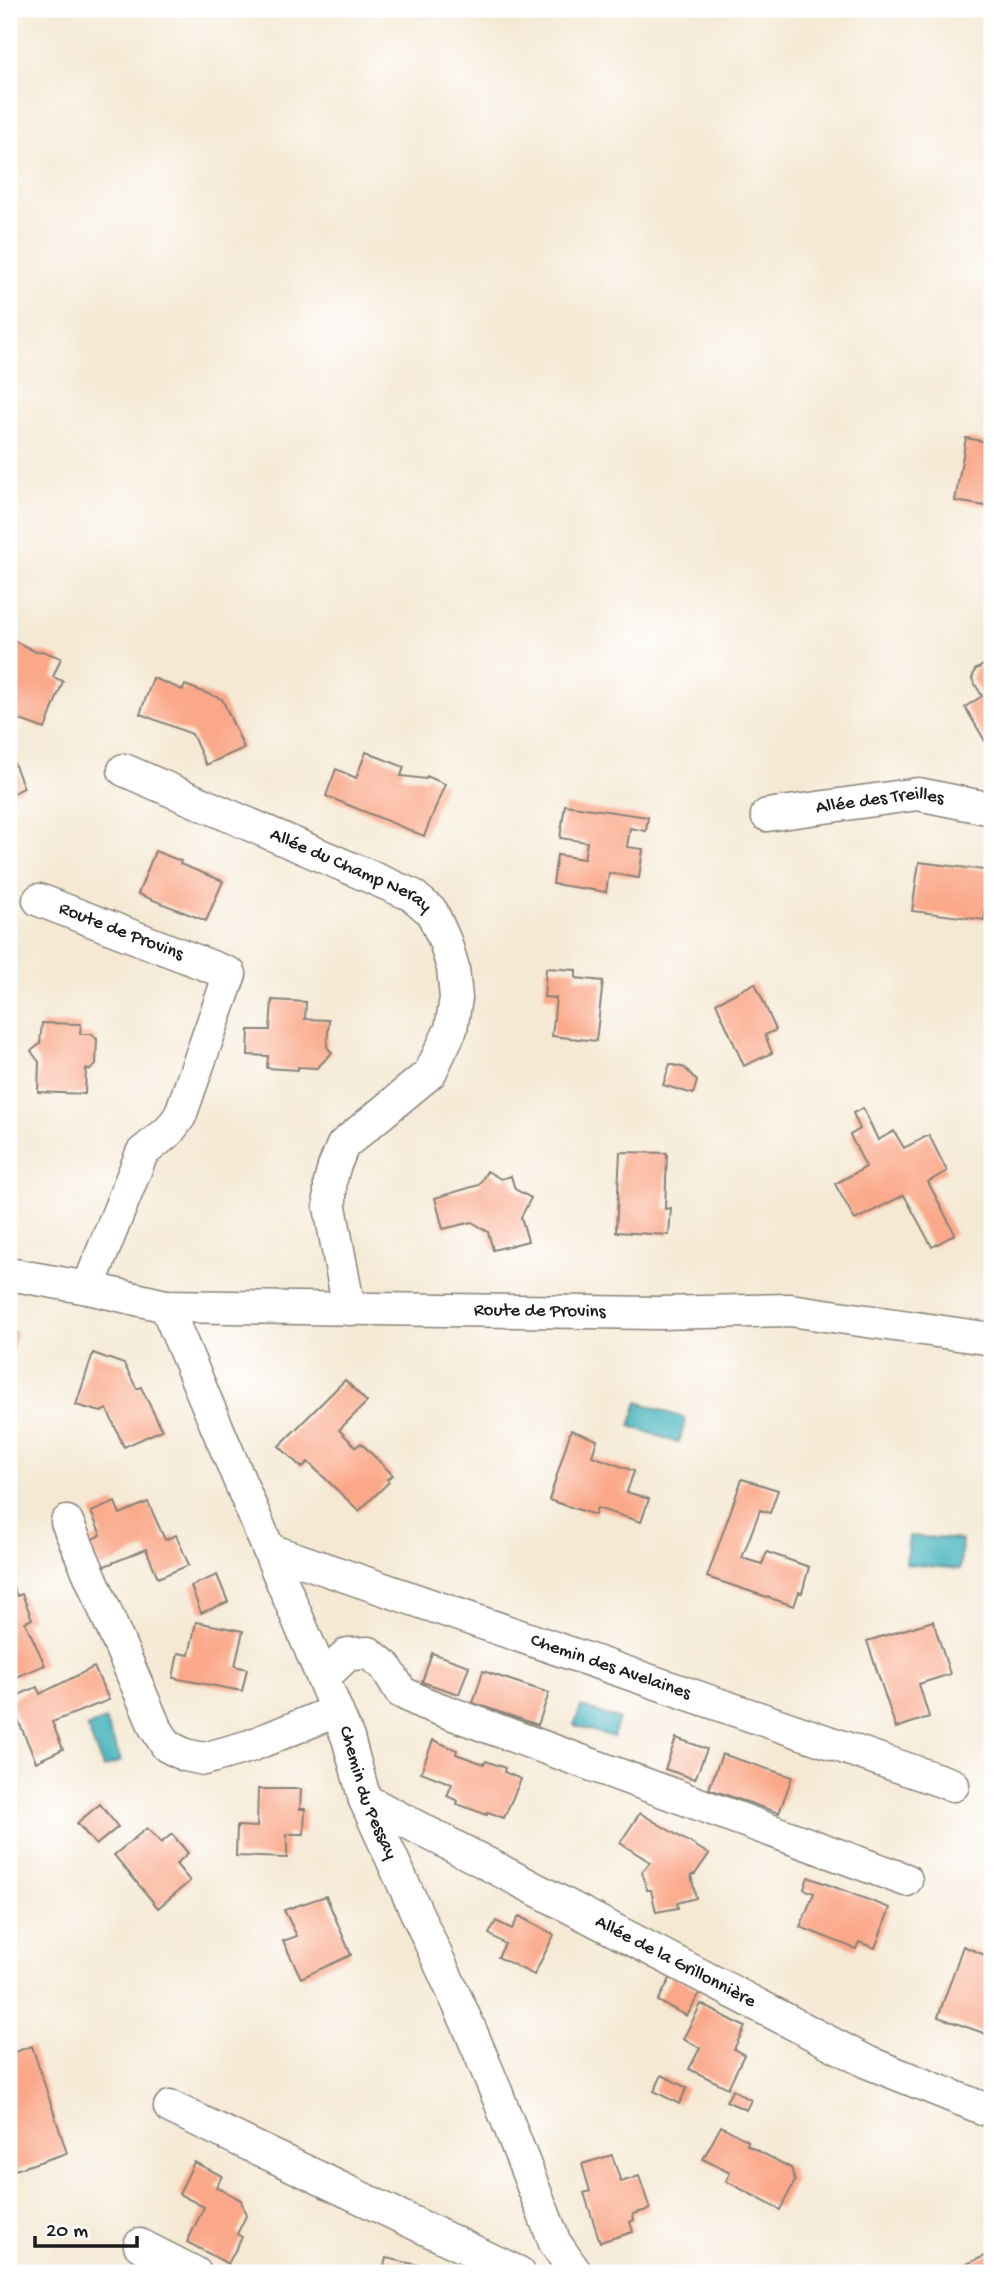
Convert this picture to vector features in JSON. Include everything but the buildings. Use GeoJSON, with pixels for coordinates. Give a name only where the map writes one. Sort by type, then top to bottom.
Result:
{"type":"FeatureCollection","features":[{"type":"Feature","properties":{"kind":"street","name":"Allée du Champ Neray"},"geometry":{"type":"LineString","coordinates":[[124,770],[412,895],[432,912],[445,941],[453,968],[456,998],[451,1029],[440,1055],[430,1073],[343,1145],[330,1184],[334,1231],[349,1308]]}},
{"type":"Feature","properties":{"kind":"street","name":"Allée des Treilles"},"geometry":{"type":"LineString","coordinates":[[767,815],[918,794],[992,809]]}},
{"type":"Feature","properties":{"kind":"street","name":"Route de Provins"},"geometry":{"type":"LineString","coordinates":[[39,900],[230,974],[180,1116],[169,1131],[142,1153],[88,1288]]}},
{"type":"Feature","properties":{"kind":"street","name":"Route de Provins"},"geometry":{"type":"LineString","coordinates":[[9,1274],[166,1306],[657,1313],[790,1310],[992,1339]]}},
{"type":"Feature","properties":{"kind":"street","name":"Chemin du Pessay"},"geometry":{"type":"LineString","coordinates":[[166,1306],[348,1738],[365,1800],[498,2094],[555,2243],[575,2273]]}},
{"type":"Feature","properties":{"kind":"street"},"geometry":{"type":"LineString","coordinates":[[67,1522],[155,1727],[167,1746],[185,1755],[204,1759],[250,1746],[336,1711]]}},
{"type":"Feature","properties":{"kind":"street","name":"Chemin des Avelaines"},"geometry":{"type":"LineString","coordinates":[[270,1549],[953,1785]]}},
{"type":"Feature","properties":{"kind":"street"},"geometry":{"type":"LineString","coordinates":[[323,1678],[348,1654],[369,1653],[386,1667],[401,1692],[423,1703],[906,1880]]}},
{"type":"Feature","properties":{"kind":"street","name":"Allée de la Grillonnière"},"geometry":{"type":"LineString","coordinates":[[365,1800],[867,2062],[992,2112]]}},
{"type":"Feature","properties":{"kind":"street"},"geometry":{"type":"LineString","coordinates":[[170,2107],[519,2273]]}},
{"type":"Feature","properties":{"kind":"street"},"geometry":{"type":"LineString","coordinates":[[140,2245],[195,2273]]}},
{"type":"Feature","properties":{"kind":"water"},"geometry":{"type":"Polygon","coordinates":[[[638,1402],[686,1419],[678,1443],[630,1426],[638,1402]]]}},
{"type":"Feature","properties":{"kind":"water"},"geometry":{"type":"Polygon","coordinates":[[[909,1536],[962,1540],[960,1569],[906,1564],[909,1536]]]}},
{"type":"Feature","properties":{"kind":"water"},"geometry":{"type":"Polygon","coordinates":[[[581,1707],[619,1719],[613,1737],[574,1725],[581,1707]]]}},
{"type":"Feature","properties":{"kind":"water"},"geometry":{"type":"Polygon","coordinates":[[[105,1720],[121,1761],[103,1768],[87,1727],[105,1720]]]}}]}
